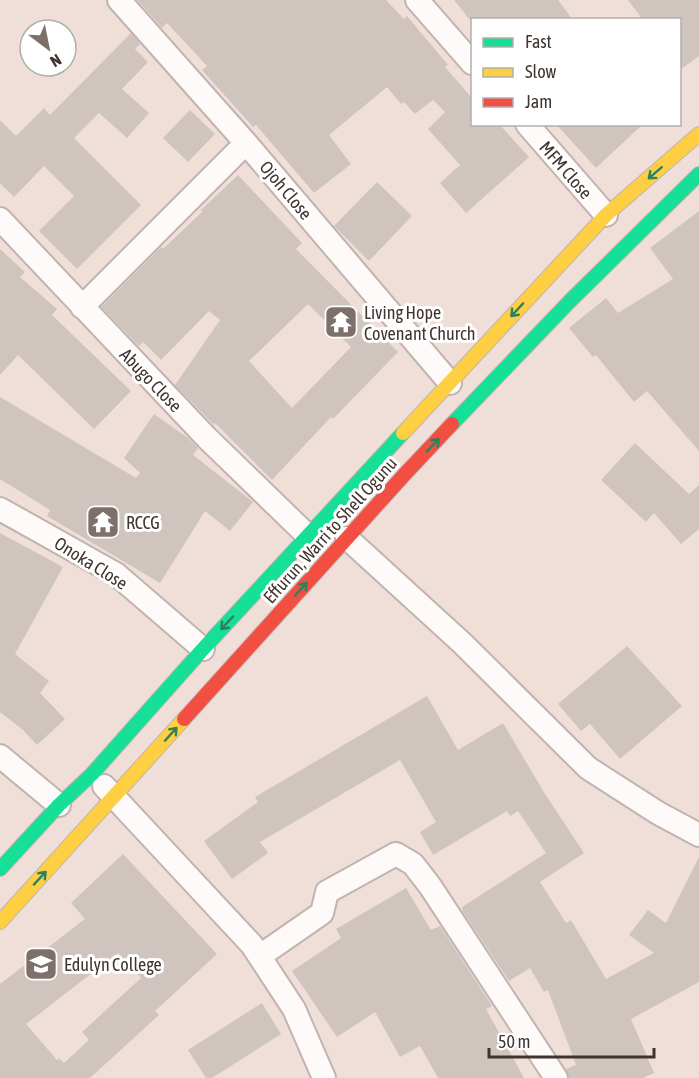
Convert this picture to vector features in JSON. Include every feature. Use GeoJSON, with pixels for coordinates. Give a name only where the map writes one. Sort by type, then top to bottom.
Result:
{"type":"FeatureCollection","features":[{"type":"Feature","properties":{"kind":"main road","name":"Effurun, Warri to Shell Ogunu"},"geometry":{"type":"LineString","coordinates":[[0,869],[92,774],[202,649],[606,215],[699,134]]}},
{"type":"Feature","properties":{"kind":"main road","name":"Effurun, Warri to Shell Ogunu"},"geometry":{"type":"LineString","coordinates":[[0,921],[404,475],[570,301],[699,174]]}},
{"type":"Feature","properties":{"kind":"street","name":"Ojoh Close"},"geometry":{"type":"LineString","coordinates":[[119,0],[246,144],[450,383]]}},
{"type":"Feature","properties":{"kind":"street"},"geometry":{"type":"LineString","coordinates":[[417,0],[471,62]]}},
{"type":"Feature","properties":{"kind":"street","name":"MFM Close"},"geometry":{"type":"LineString","coordinates":[[528,126],[606,215]]}},
{"type":"Feature","properties":{"kind":"street"},"geometry":{"type":"LineString","coordinates":[[82,307],[246,144]]}},
{"type":"Feature","properties":{"kind":"street","name":"Abugo Close"},"geometry":{"type":"LineString","coordinates":[[0,219],[207,438],[308,536]]}},
{"type":"Feature","properties":{"kind":"street","name":"Onoka Close"},"geometry":{"type":"LineString","coordinates":[[0,509],[116,574],[202,649]]}},
{"type":"Feature","properties":{"kind":"street"},"geometry":{"type":"LineString","coordinates":[[347,538],[462,643],[588,768],[658,813],[699,835]]}},
{"type":"Feature","properties":{"kind":"street"},"geometry":{"type":"LineString","coordinates":[[0,756],[59,806]]}},
{"type":"Feature","properties":{"kind":"street"},"geometry":{"type":"LineString","coordinates":[[92,774],[252,945],[294,1009],[324,1078]]}},
{"type":"Feature","properties":{"kind":"street"},"geometry":{"type":"LineString","coordinates":[[260,957],[322,913],[327,892],[396,854],[413,864],[430,886],[556,1078]]}},
{"type":"Feature","properties":{"kind":"building"},"geometry":{"type":"Polygon","coordinates":[[[137,0],[386,0],[404,19],[407,16],[448,65],[445,67],[471,97],[471,126],[501,126],[529,157],[466,213],[440,183],[460,165],[428,129],[445,112],[433,100],[415,114],[404,102],[401,104],[387,87],[329,135],[351,164],[314,193],[256,125],[253,127],[202,70],[207,66],[167,23],[162,28],[137,0]]]}},
{"type":"Feature","properties":{"kind":"building"},"geometry":{"type":"Polygon","coordinates":[[[454,0],[558,0],[572,18],[471,18],[470,20],[454,0]]]}},
{"type":"Feature","properties":{"kind":"building"},"geometry":{"type":"Polygon","coordinates":[[[628,0],[699,0],[699,56],[681,69],[681,18],[642,18],[628,0]]]}},
{"type":"Feature","properties":{"kind":"building"},"geometry":{"type":"Polygon","coordinates":[[[131,33],[140,44],[135,49],[148,62],[122,89],[149,113],[127,138],[99,113],[74,138],[141,205],[77,269],[39,231],[74,196],[44,166],[14,197],[0,183],[0,120],[16,136],[44,108],[50,115],[131,33]]]}},
{"type":"Feature","properties":{"kind":"building"},"geometry":{"type":"Polygon","coordinates":[[[190,110],[215,134],[188,162],[163,138],[190,110]]]}},
{"type":"Feature","properties":{"kind":"building"},"geometry":{"type":"Polygon","coordinates":[[[558,126],[641,126],[596,168],[558,126]]]}},
{"type":"Feature","properties":{"kind":"building"},"geometry":{"type":"Polygon","coordinates":[[[238,175],[302,243],[296,249],[398,352],[333,419],[331,417],[272,480],[175,385],[220,320],[209,311],[161,360],[143,342],[139,346],[101,307],[161,247],[163,249],[202,212],[201,210],[238,175]],[[308,304],[249,361],[292,408],[351,347],[308,304]]]}},
{"type":"Feature","properties":{"kind":"building"},"geometry":{"type":"Polygon","coordinates":[[[377,182],[412,216],[369,261],[334,226],[377,182]]]}},
{"type":"Feature","properties":{"kind":"building"},"geometry":{"type":"Polygon","coordinates":[[[699,211],[699,451],[647,391],[634,402],[596,355],[593,357],[569,328],[606,298],[618,313],[673,279],[650,248],[699,211]]]}},
{"type":"Feature","properties":{"kind":"building"},"geometry":{"type":"Polygon","coordinates":[[[0,249],[25,272],[20,277],[57,309],[52,315],[131,391],[94,429],[18,355],[0,375],[0,249]]]}},
{"type":"Feature","properties":{"kind":"building"},"geometry":{"type":"Polygon","coordinates":[[[0,397],[136,478],[140,473],[124,458],[154,414],[198,448],[193,455],[253,502],[230,531],[205,511],[160,583],[47,516],[50,510],[0,479],[0,397]]]}},
{"type":"Feature","properties":{"kind":"building"},"geometry":{"type":"Polygon","coordinates":[[[635,443],[689,494],[699,485],[699,529],[681,544],[654,513],[646,522],[601,480],[635,443]]]}},
{"type":"Feature","properties":{"kind":"building"},"geometry":{"type":"Polygon","coordinates":[[[0,533],[63,567],[15,654],[49,681],[40,693],[65,719],[37,745],[23,730],[0,712],[0,533]]]}},
{"type":"Feature","properties":{"kind":"building"},"geometry":{"type":"Polygon","coordinates":[[[627,646],[682,706],[620,759],[590,724],[581,731],[558,704],[627,646]]]}},
{"type":"Feature","properties":{"kind":"building"},"geometry":{"type":"Polygon","coordinates":[[[427,696],[458,750],[503,723],[545,794],[584,853],[540,882],[566,923],[571,920],[606,979],[654,953],[629,935],[648,910],[666,923],[699,857],[699,982],[631,1019],[654,1073],[643,1078],[569,1078],[566,1069],[576,1065],[548,990],[544,992],[530,968],[509,981],[463,912],[462,907],[546,853],[518,811],[510,816],[507,811],[433,855],[420,832],[436,822],[400,760],[260,842],[268,853],[232,879],[204,841],[258,802],[255,797],[427,696]]]}},
{"type":"Feature","properties":{"kind":"building"},"geometry":{"type":"Polygon","coordinates":[[[123,854],[217,954],[155,1011],[159,1015],[90,1078],[0,1078],[0,984],[85,919],[71,903],[123,854]],[[118,953],[26,1024],[57,1060],[59,1058],[64,1063],[89,1040],[82,1032],[141,978],[118,953]]]}},
{"type":"Feature","properties":{"kind":"building"},"geometry":{"type":"Polygon","coordinates":[[[406,888],[431,930],[440,926],[492,1006],[486,1009],[524,1078],[438,1078],[420,1046],[400,1057],[375,1012],[337,1037],[292,971],[341,938],[336,929],[406,888]]]}},
{"type":"Feature","properties":{"kind":"building"},"geometry":{"type":"Polygon","coordinates":[[[262,1003],[281,1034],[212,1078],[206,1078],[188,1050],[262,1003]]]}},
{"type":"Feature","properties":{"kind":"traffic: fast"},"geometry":{"type":"LineString","coordinates":[[452,424],[570,301],[699,174]]}},
{"type":"Feature","properties":{"kind":"traffic: fast"},"geometry":{"type":"LineString","coordinates":[[0,869],[59,805],[92,774],[203,649],[403,433]]}},
{"type":"Feature","properties":{"kind":"traffic: slow"},"geometry":{"type":"LineString","coordinates":[[403,433],[606,215],[699,134]]}},
{"type":"Feature","properties":{"kind":"traffic: slow"},"geometry":{"type":"LineString","coordinates":[[0,922],[184,719]]}},
{"type":"Feature","properties":{"kind":"traffic: jam"},"geometry":{"type":"LineString","coordinates":[[184,719],[452,424]]}},
{"type":"Feature","properties":{"kind":"place","name":"Living Hope Covenant Church"},"geometry":{"type":"Point","coordinates":[341,322]}},
{"type":"Feature","properties":{"kind":"place","name":"RCCG"},"geometry":{"type":"Point","coordinates":[103,522]}},
{"type":"Feature","properties":{"kind":"place","name":"Edulyn College"},"geometry":{"type":"Point","coordinates":[41,964]}}]}
